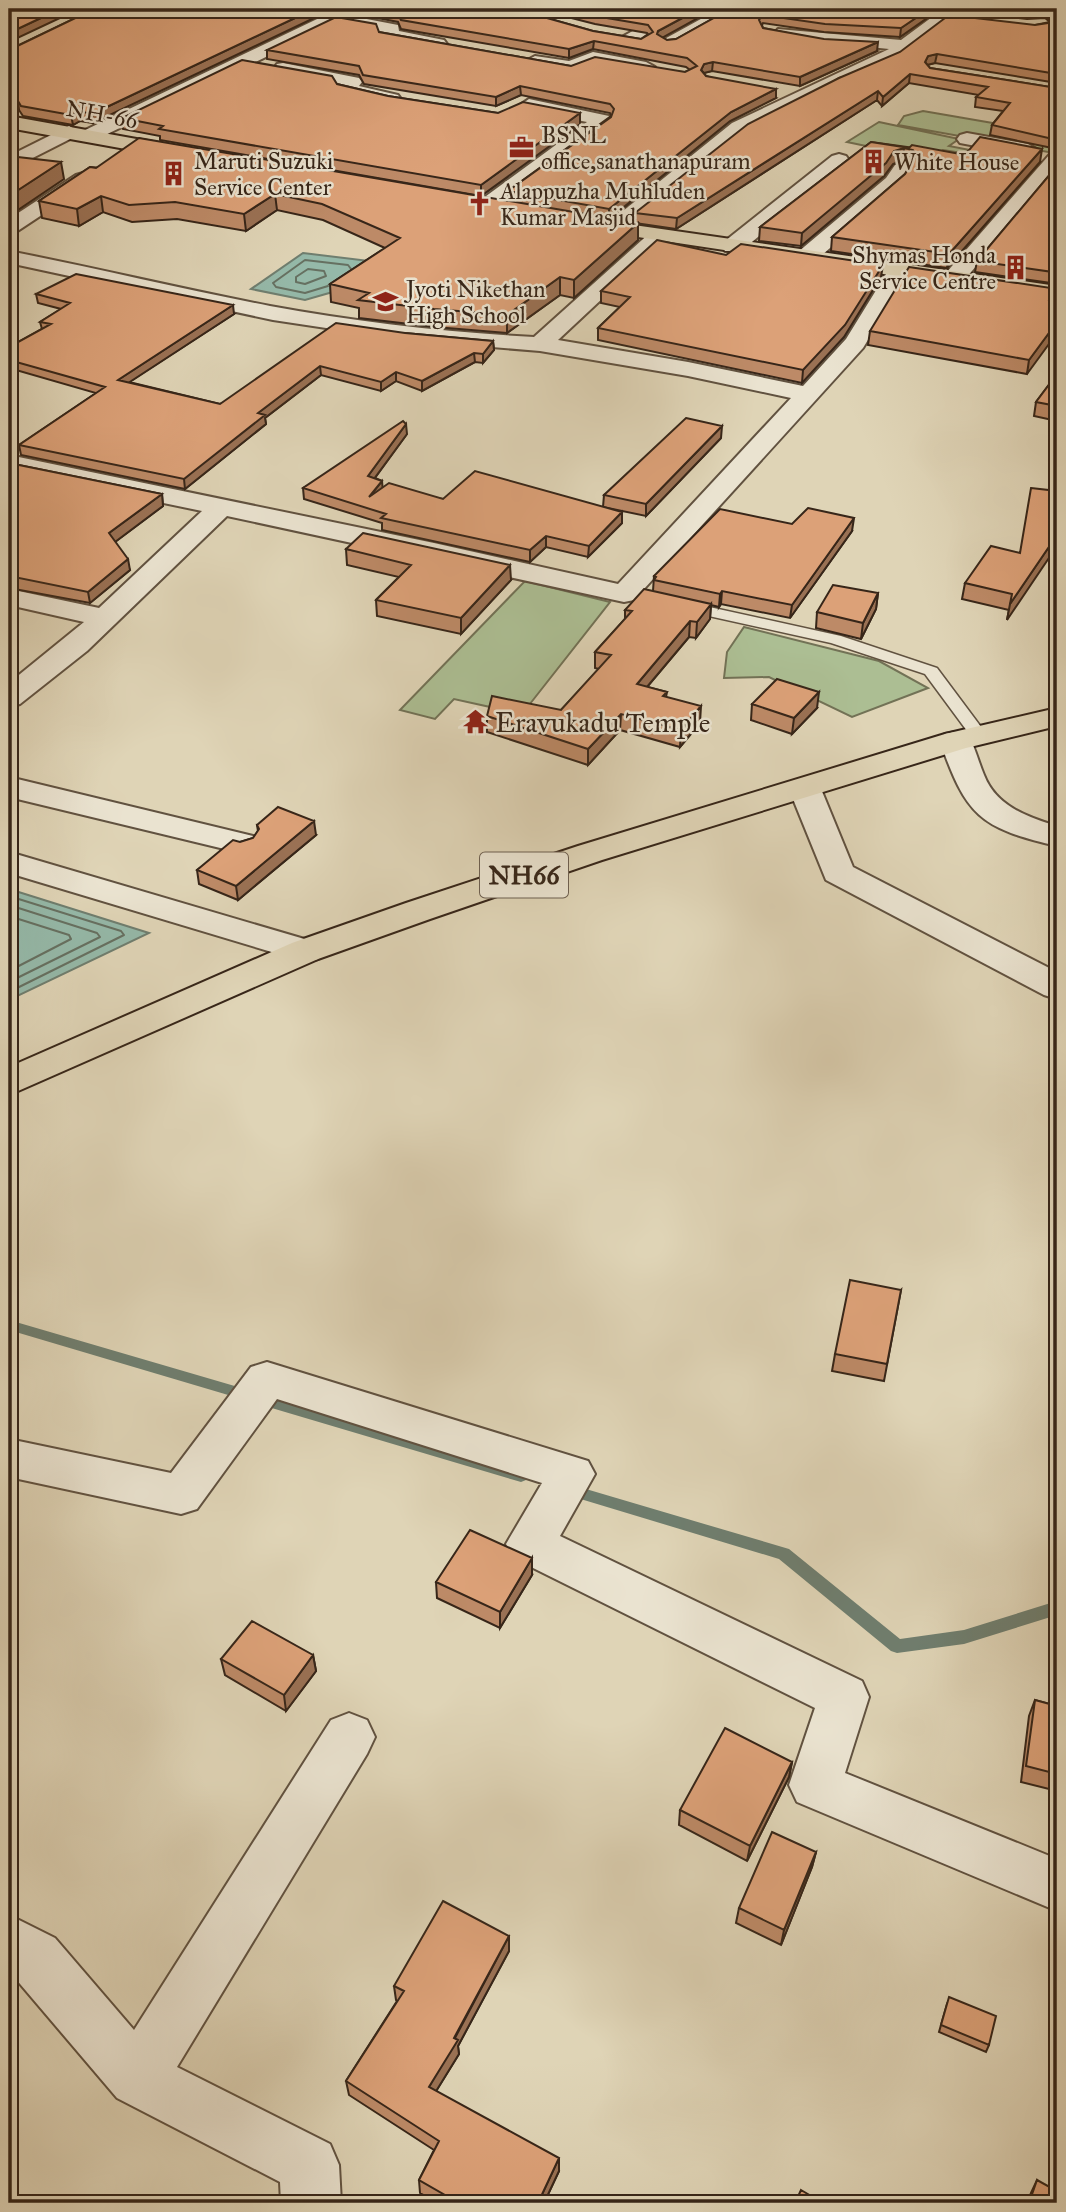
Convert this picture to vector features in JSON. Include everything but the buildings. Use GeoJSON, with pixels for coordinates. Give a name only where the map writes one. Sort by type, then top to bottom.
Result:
{"type":"FeatureCollection","features":[{"type":"Feature","properties":{"kind":"main road","name":"NH-66"},"geometry":{"type":"LineString","coordinates":[[9,122],[207,158]]}},
{"type":"Feature","properties":{"kind":"main road"},"geometry":{"type":"LineString","coordinates":[[459,202],[512,211]]}},
{"type":"Feature","properties":{"kind":"main road"},"geometry":{"type":"LineString","coordinates":[[565,220],[1057,293]]}},
{"type":"Feature","properties":{"kind":"main road","name":"NH66"},"geometry":{"type":"LineString","coordinates":[[9,1082],[305,951],[590,853],[968,738],[1057,717]]}},
{"type":"Feature","properties":{"kind":"street"},"geometry":{"type":"LineString","coordinates":[[9,164],[241,62],[351,9]]}},
{"type":"Feature","properties":{"kind":"street"},"geometry":{"type":"LineString","coordinates":[[685,9],[623,37],[660,42],[731,9]]}},
{"type":"Feature","properties":{"kind":"street"},"geometry":{"type":"LineString","coordinates":[[515,10],[542,18]]}},
{"type":"Feature","properties":{"kind":"street"},"geometry":{"type":"LineString","coordinates":[[612,229],[739,127],[802,94],[892,55],[949,13],[968,20]]}},
{"type":"Feature","properties":{"kind":"street"},"geometry":{"type":"LineString","coordinates":[[333,17],[392,29],[386,34],[449,47]]}},
{"type":"Feature","properties":{"kind":"street"},"geometry":{"type":"LineString","coordinates":[[769,30],[824,40],[840,39],[906,46]]}},
{"type":"Feature","properties":{"kind":"street"},"geometry":{"type":"LineString","coordinates":[[517,58],[571,67],[593,57],[659,69]]}},
{"type":"Feature","properties":{"kind":"street"},"geometry":{"type":"LineString","coordinates":[[241,62],[353,82],[344,88],[413,102]]}},
{"type":"Feature","properties":{"kind":"street"},"geometry":{"type":"LineString","coordinates":[[776,90],[802,94]]}},
{"type":"Feature","properties":{"kind":"street"},"geometry":{"type":"LineString","coordinates":[[485,206],[602,120],[520,104],[510,109]]}},
{"type":"Feature","properties":{"kind":"street"},"geometry":{"type":"LineString","coordinates":[[953,279],[1057,157],[967,139]]}},
{"type":"Feature","properties":{"kind":"street"},"geometry":{"type":"LineString","coordinates":[[9,228],[134,144]]}},
{"type":"Feature","properties":{"kind":"street"},"geometry":{"type":"LineString","coordinates":[[733,246],[838,160]]}},
{"type":"Feature","properties":{"kind":"street"},"geometry":{"type":"LineString","coordinates":[[806,257],[894,182],[902,169]]}},
{"type":"Feature","properties":{"kind":"street"},"geometry":{"type":"LineString","coordinates":[[540,344],[659,236]]}},
{"type":"Feature","properties":{"kind":"street"},"geometry":{"type":"LineString","coordinates":[[9,257],[192,298],[295,316],[467,341],[540,344],[688,369],[808,394]]}},
{"type":"Feature","properties":{"kind":"street"},"geometry":{"type":"LineString","coordinates":[[9,463],[434,551],[631,596],[855,344],[899,271]]}},
{"type":"Feature","properties":{"kind":"street"},"geometry":{"type":"LineString","coordinates":[[9,698],[77,645],[220,508]]}},
{"type":"Feature","properties":{"kind":"street"},"geometry":{"type":"LineString","coordinates":[[9,597],[104,618]]}},
{"type":"Feature","properties":{"kind":"street"},"geometry":{"type":"LineString","coordinates":[[968,738],[976,793],[997,813],[1034,830],[1057,836]]}},
{"type":"Feature","properties":{"kind":"street"},"geometry":{"type":"LineString","coordinates":[[9,788],[242,843]]}},
{"type":"Feature","properties":{"kind":"street"},"geometry":{"type":"LineString","coordinates":[[805,789],[838,873],[1057,987]]}},
{"type":"Feature","properties":{"kind":"street"},"geometry":{"type":"LineString","coordinates":[[9,862],[305,951]]}},
{"type":"Feature","properties":{"kind":"street"},"geometry":{"type":"LineString","coordinates":[[9,1458],[181,1495],[267,1378],[572,1474],[530,1544],[844,1696],[815,1785],[1057,1885]]}},
{"type":"Feature","properties":{"kind":"street"},"geometry":{"type":"LineString","coordinates":[[137,2078],[349,1737]]}},
{"type":"Feature","properties":{"kind":"street"},"geometry":{"type":"LineString","coordinates":[[9,1942],[35,1958],[137,2078],[309,2165],[311,2203]]}},
{"type":"Feature","properties":{"kind":"lane"},"geometry":{"type":"LineString","coordinates":[[664,603],[835,639],[932,671],[968,738]]}},
{"type":"Feature","properties":{"kind":"shaded area"},"geometry":{"type":"Polygon","coordinates":[[[923,111],[1010,126],[1057,146],[1048,152],[898,125],[904,116],[923,111]]]}},
{"type":"Feature","properties":{"kind":"shaded area"},"geometry":{"type":"Polygon","coordinates":[[[879,122],[959,139],[949,146],[970,150],[962,153],[943,150],[928,159],[847,142],[879,122]]]}},
{"type":"Feature","properties":{"kind":"shaded area"},"geometry":{"type":"Polygon","coordinates":[[[525,581],[610,602],[522,714],[454,699],[435,719],[400,710],[525,581]]]}},
{"type":"Feature","properties":{"kind":"shaded area"},"geometry":{"type":"Polygon","coordinates":[[[744,627],[879,661],[928,688],[852,717],[769,677],[724,678],[727,652],[744,627]]]}},
{"type":"Feature","properties":{"kind":"water"},"geometry":{"type":"Polygon","coordinates":[[[303,253],[369,261],[343,289],[305,300],[251,289],[303,253]]]}},
{"type":"Feature","properties":{"kind":"water"},"geometry":{"type":"Polygon","coordinates":[[[9,889],[149,933],[9,1000],[9,889]]]}},
{"type":"Feature","properties":{"kind":"waterway"},"geometry":{"type":"LineString","coordinates":[[9,1325],[521,1476]]}},
{"type":"Feature","properties":{"kind":"waterway"},"geometry":{"type":"LineString","coordinates":[[569,1490],[784,1554],[897,1646],[964,1637],[1057,1608]]}},
{"type":"Feature","properties":{"kind":"place","name":"BSNL office,sanathanapuram"},"geometry":{"type":"Point","coordinates":[521,148]}},
{"type":"Feature","properties":{"kind":"place","name":"White House"},"geometry":{"type":"Point","coordinates":[874,162]}},
{"type":"Feature","properties":{"kind":"place","name":"Maruti Suzuki Service Center"},"geometry":{"type":"Point","coordinates":[174,174]}},
{"type":"Feature","properties":{"kind":"place","name":"Alappuzha Muhluden Kumar Masjid"},"geometry":{"type":"Point","coordinates":[480,204]}},
{"type":"Feature","properties":{"kind":"place","name":"Shymas Honda Service Centre"},"geometry":{"type":"Point","coordinates":[1016,268]}},
{"type":"Feature","properties":{"kind":"place","name":"Jyoti Nikethan High School"},"geometry":{"type":"Point","coordinates":[386,302]}},
{"type":"Feature","properties":{"kind":"place","name":"Eravukadu Temple"},"geometry":{"type":"Point","coordinates":[475,722]}}]}
